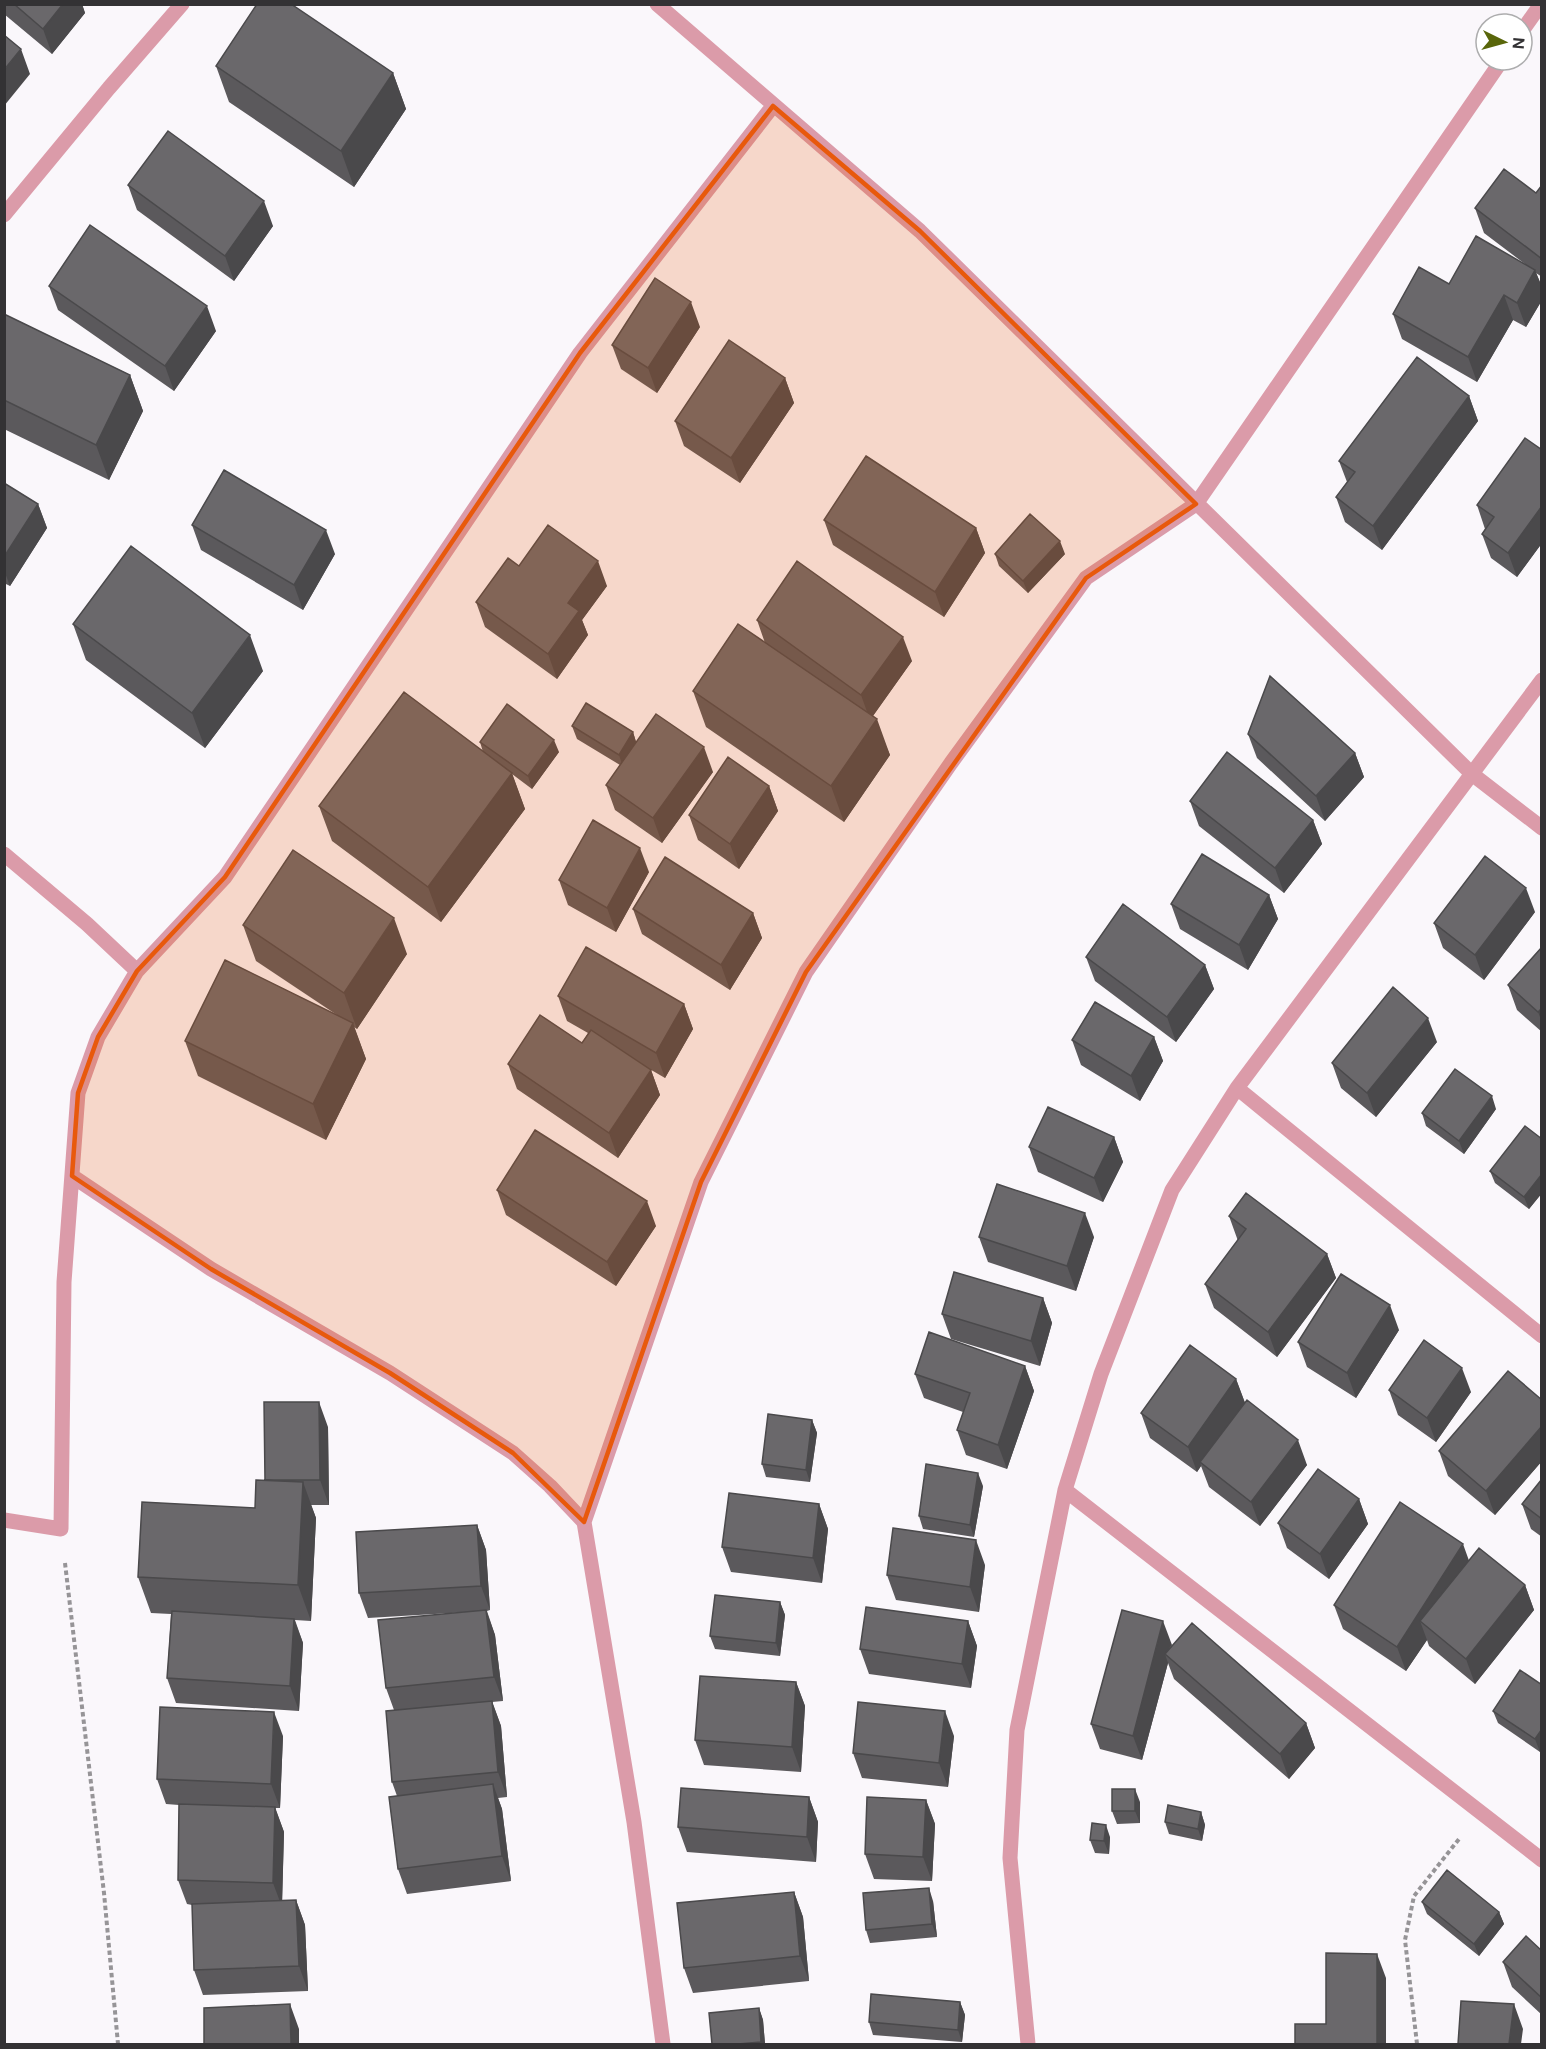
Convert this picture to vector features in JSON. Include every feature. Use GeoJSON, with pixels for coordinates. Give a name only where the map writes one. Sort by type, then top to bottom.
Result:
{"type":"FeatureCollection","features":[{"type":"Feature","properties":{"kind":"street"},"geometry":{"type":"LineString","coordinates":[[4,215],[182,4]]}},
{"type":"Feature","properties":{"kind":"street"},"geometry":{"type":"LineString","coordinates":[[657,4],[772,106],[920,231],[1472,774],[1542,828]]}},
{"type":"Feature","properties":{"kind":"street"},"geometry":{"type":"LineString","coordinates":[[663,2044],[634,1822],[584,1522],[701,1182],[806,972],[951,764],[1086,578],[1196,504],[1494,72]]}},
{"type":"Feature","properties":{"kind":"street"},"geometry":{"type":"LineString","coordinates":[[4,1520],[61,1529],[64,1282],[78,1093],[98,1037],[136,971],[225,877],[579,353],[772,106]]}},
{"type":"Feature","properties":{"kind":"street"},"geometry":{"type":"LineString","coordinates":[[1028,2044],[1010,1858],[1017,1730],[1065,1490],[1101,1374],[1172,1190],[1237,1088],[1542,680]]}},
{"type":"Feature","properties":{"kind":"street"},"geometry":{"type":"LineString","coordinates":[[4,854],[87,924],[136,971]]}},
{"type":"Feature","properties":{"kind":"street"},"geometry":{"type":"LineString","coordinates":[[1237,1088],[1542,1336]]}},
{"type":"Feature","properties":{"kind":"street"},"geometry":{"type":"LineString","coordinates":[[72,1176],[211,1269],[390,1373],[513,1453],[550,1486],[584,1522]]}},
{"type":"Feature","properties":{"kind":"street"},"geometry":{"type":"LineString","coordinates":[[1065,1490],[1542,1860]]}},
{"type":"Feature","properties":{"kind":"path"},"geometry":{"type":"LineString","coordinates":[[61,1529],[104,1893],[118,2044]]}},
{"type":"Feature","properties":{"kind":"path"},"geometry":{"type":"LineString","coordinates":[[1417,2044],[1406,1940],[1414,1896],[1481,1813]]}},
{"type":"Feature","properties":{"kind":"highlighted area"},"geometry":{"type":"Polygon","coordinates":[[[773,106],[920,231],[1196,504],[1086,578],[806,972],[701,1182],[584,1522],[513,1453],[390,1373],[211,1269],[72,1176],[78,1093],[98,1037],[137,971],[225,877],[580,353],[773,106]]]}},
{"type":"Feature","properties":{"kind":"building"},"geometry":{"type":"Polygon","coordinates":[[[14,4],[63,4],[43,29],[14,4]]]}},
{"type":"Feature","properties":{"kind":"building"},"geometry":{"type":"Polygon","coordinates":[[[257,4],[291,4],[393,73],[341,151],[216,66],[257,4]]]}},
{"type":"Feature","properties":{"kind":"building"},"geometry":{"type":"Polygon","coordinates":[[[4,35],[21,49],[4,70],[4,35]]]}},
{"type":"Feature","properties":{"kind":"building"},"geometry":{"type":"Polygon","coordinates":[[[168,131],[264,201],[225,256],[128,185],[168,131]]]}},
{"type":"Feature","properties":{"kind":"building"},"geometry":{"type":"Polygon","coordinates":[[[1504,169],[1536,193],[1542,185],[1542,259],[1475,208],[1504,169]]]}},
{"type":"Feature","properties":{"kind":"building"},"geometry":{"type":"Polygon","coordinates":[[[90,225],[207,306],[165,366],[49,286],[90,225]]]}},
{"type":"Feature","properties":{"kind":"building"},"geometry":{"type":"Polygon","coordinates":[[[1476,236],[1535,270],[1517,303],[1504,295],[1468,357],[1393,314],[1419,267],[1449,284],[1476,236]]]}},
{"type":"Feature","properties":{"kind":"building"},"geometry":{"type":"Polygon","coordinates":[[[655,278],[691,302],[648,368],[612,345],[655,278]]]}},
{"type":"Feature","properties":{"kind":"building"},"geometry":{"type":"Polygon","coordinates":[[[4,314],[130,375],[96,445],[4,400],[4,314]]]}},
{"type":"Feature","properties":{"kind":"building"},"geometry":{"type":"Polygon","coordinates":[[[729,340],[785,378],[731,458],[675,421],[729,340]]]}},
{"type":"Feature","properties":{"kind":"building"},"geometry":{"type":"Polygon","coordinates":[[[1417,357],[1469,396],[1373,526],[1336,497],[1355,472],[1339,461],[1417,357]]]}},
{"type":"Feature","properties":{"kind":"building"},"geometry":{"type":"Polygon","coordinates":[[[1525,438],[1542,450],[1542,506],[1508,553],[1482,534],[1494,517],[1477,505],[1525,438]]]}},
{"type":"Feature","properties":{"kind":"building"},"geometry":{"type":"Polygon","coordinates":[[[866,456],[976,528],[935,592],[824,520],[866,456]]]}},
{"type":"Feature","properties":{"kind":"building"},"geometry":{"type":"Polygon","coordinates":[[[224,470],[326,530],[294,585],[192,525],[224,470]]]}},
{"type":"Feature","properties":{"kind":"building"},"geometry":{"type":"Polygon","coordinates":[[[4,483],[38,504],[4,557],[4,483]]]}},
{"type":"Feature","properties":{"kind":"building"},"geometry":{"type":"Polygon","coordinates":[[[1030,514],[1060,541],[1023,581],[995,554],[1030,514]]]}},
{"type":"Feature","properties":{"kind":"building"},"geometry":{"type":"Polygon","coordinates":[[[548,525],[598,561],[568,603],[579,611],[548,654],[476,602],[508,558],[519,566],[548,525]]]}},
{"type":"Feature","properties":{"kind":"building"},"geometry":{"type":"Polygon","coordinates":[[[131,546],[250,635],[192,713],[73,624],[131,546]]]}},
{"type":"Feature","properties":{"kind":"building"},"geometry":{"type":"Polygon","coordinates":[[[797,561],[903,637],[861,695],[757,620],[797,561]]]}},
{"type":"Feature","properties":{"kind":"building"},"geometry":{"type":"Polygon","coordinates":[[[738,624],[877,719],[831,786],[693,691],[738,624]]]}},
{"type":"Feature","properties":{"kind":"building"},"geometry":{"type":"Polygon","coordinates":[[[1270,676],[1355,753],[1316,796],[1248,734],[1270,676]]]}},
{"type":"Feature","properties":{"kind":"building"},"geometry":{"type":"Polygon","coordinates":[[[404,692],[512,773],[428,887],[319,806],[404,692]]]}},
{"type":"Feature","properties":{"kind":"building"},"geometry":{"type":"Polygon","coordinates":[[[586,703],[633,732],[619,755],[572,726],[586,703]]]}},
{"type":"Feature","properties":{"kind":"building"},"geometry":{"type":"Polygon","coordinates":[[[507,704],[554,740],[528,776],[480,742],[507,704]]]}},
{"type":"Feature","properties":{"kind":"building"},"geometry":{"type":"Polygon","coordinates":[[[656,714],[704,747],[653,818],[606,785],[656,714]]]}},
{"type":"Feature","properties":{"kind":"building"},"geometry":{"type":"Polygon","coordinates":[[[1227,752],[1313,820],[1275,868],[1190,801],[1227,752]]]}},
{"type":"Feature","properties":{"kind":"building"},"geometry":{"type":"Polygon","coordinates":[[[728,757],[769,786],[730,844],[689,815],[728,757]]]}},
{"type":"Feature","properties":{"kind":"building"},"geometry":{"type":"Polygon","coordinates":[[[593,820],[640,848],[607,908],[559,880],[593,820]]]}},
{"type":"Feature","properties":{"kind":"building"},"geometry":{"type":"Polygon","coordinates":[[[293,850],[394,918],[344,993],[243,925],[293,850]]]}},
{"type":"Feature","properties":{"kind":"building"},"geometry":{"type":"Polygon","coordinates":[[[1202,854],[1269,895],[1239,945],[1171,904],[1202,854]]]}},
{"type":"Feature","properties":{"kind":"building"},"geometry":{"type":"Polygon","coordinates":[[[1485,856],[1526,888],[1475,955],[1434,923],[1485,856]]]}},
{"type":"Feature","properties":{"kind":"building"},"geometry":{"type":"Polygon","coordinates":[[[665,857],[753,913],[721,965],[633,909],[665,857]]]}},
{"type":"Feature","properties":{"kind":"building"},"geometry":{"type":"Polygon","coordinates":[[[1123,904],[1205,965],[1167,1017],[1086,957],[1123,904]]]}},
{"type":"Feature","properties":{"kind":"building"},"geometry":{"type":"Polygon","coordinates":[[[586,947],[684,1004],[656,1053],[558,996],[586,947]]]}},
{"type":"Feature","properties":{"kind":"building"},"geometry":{"type":"Polygon","coordinates":[[[1542,947],[1542,1008],[1538,1012],[1508,985],[1542,947]]]}},
{"type":"Feature","properties":{"kind":"building"},"geometry":{"type":"Polygon","coordinates":[[[225,960],[353,1023],[313,1104],[185,1041],[225,960]]]}},
{"type":"Feature","properties":{"kind":"building"},"geometry":{"type":"Polygon","coordinates":[[[1393,987],[1428,1018],[1367,1093],[1332,1063],[1393,987]]]}},
{"type":"Feature","properties":{"kind":"building"},"geometry":{"type":"Polygon","coordinates":[[[1095,1002],[1154,1037],[1131,1076],[1072,1040],[1095,1002]]]}},
{"type":"Feature","properties":{"kind":"building"},"geometry":{"type":"Polygon","coordinates":[[[540,1015],[582,1043],[591,1030],[651,1070],[609,1133],[508,1064],[540,1015]]]}},
{"type":"Feature","properties":{"kind":"building"},"geometry":{"type":"Polygon","coordinates":[[[1455,1069],[1492,1096],[1459,1141],[1422,1113],[1455,1069]]]}},
{"type":"Feature","properties":{"kind":"building"},"geometry":{"type":"Polygon","coordinates":[[[1048,1107],[1114,1137],[1094,1178],[1029,1147],[1048,1107]]]}},
{"type":"Feature","properties":{"kind":"building"},"geometry":{"type":"Polygon","coordinates":[[[1525,1126],[1542,1139],[1542,1174],[1524,1197],[1490,1171],[1525,1126]]]}},
{"type":"Feature","properties":{"kind":"building"},"geometry":{"type":"Polygon","coordinates":[[[535,1130],[647,1201],[607,1262],[497,1190],[535,1130]]]}},
{"type":"Feature","properties":{"kind":"building"},"geometry":{"type":"Polygon","coordinates":[[[997,1184],[1085,1213],[1067,1266],[979,1237],[997,1184]]]}},
{"type":"Feature","properties":{"kind":"building"},"geometry":{"type":"Polygon","coordinates":[[[1246,1193],[1327,1254],[1268,1332],[1205,1284],[1246,1229],[1229,1216],[1246,1193]]]}},
{"type":"Feature","properties":{"kind":"building"},"geometry":{"type":"Polygon","coordinates":[[[954,1272],[1043,1298],[1031,1341],[942,1314],[954,1272]]]}},
{"type":"Feature","properties":{"kind":"building"},"geometry":{"type":"Polygon","coordinates":[[[1341,1274],[1390,1305],[1347,1373],[1298,1342],[1341,1274]]]}},
{"type":"Feature","properties":{"kind":"building"},"geometry":{"type":"Polygon","coordinates":[[[929,1332],[1025,1366],[998,1445],[957,1430],[970,1393],[915,1374],[929,1332]]]}},
{"type":"Feature","properties":{"kind":"building"},"geometry":{"type":"Polygon","coordinates":[[[1424,1340],[1462,1368],[1427,1418],[1389,1390],[1424,1340]]]}},
{"type":"Feature","properties":{"kind":"building"},"geometry":{"type":"Polygon","coordinates":[[[1190,1345],[1236,1379],[1188,1447],[1141,1413],[1190,1345]]]}},
{"type":"Feature","properties":{"kind":"building"},"geometry":{"type":"Polygon","coordinates":[[[1508,1371],[1542,1400],[1542,1426],[1486,1491],[1439,1451],[1508,1371]]]}},
{"type":"Feature","properties":{"kind":"building"},"geometry":{"type":"Polygon","coordinates":[[[1247,1400],[1298,1440],[1251,1502],[1200,1462],[1247,1400]]]}},
{"type":"Feature","properties":{"kind":"building"},"geometry":{"type":"Polygon","coordinates":[[[264,1402],[319,1402],[320,1480],[265,1480],[264,1402]]]}},
{"type":"Feature","properties":{"kind":"building"},"geometry":{"type":"Polygon","coordinates":[[[768,1414],[812,1420],[806,1470],[762,1464],[768,1414]]]}},
{"type":"Feature","properties":{"kind":"building"},"geometry":{"type":"Polygon","coordinates":[[[926,1464],[978,1473],[970,1525],[919,1516],[926,1464]]]}},
{"type":"Feature","properties":{"kind":"building"},"geometry":{"type":"Polygon","coordinates":[[[1318,1469],[1359,1499],[1320,1554],[1278,1523],[1318,1469]]]}},
{"type":"Feature","properties":{"kind":"building"},"geometry":{"type":"Polygon","coordinates":[[[1542,1479],[1542,1519],[1522,1504],[1542,1479]]]}},
{"type":"Feature","properties":{"kind":"building"},"geometry":{"type":"Polygon","coordinates":[[[256,1480],[303,1482],[298,1585],[138,1577],[142,1502],[255,1508],[256,1480]]]}},
{"type":"Feature","properties":{"kind":"building"},"geometry":{"type":"Polygon","coordinates":[[[729,1493],[819,1504],[813,1558],[722,1547],[729,1493]]]}},
{"type":"Feature","properties":{"kind":"building"},"geometry":{"type":"Polygon","coordinates":[[[1400,1502],[1463,1544],[1397,1647],[1334,1605],[1400,1502]]]}},
{"type":"Feature","properties":{"kind":"building"},"geometry":{"type":"Polygon","coordinates":[[[477,1525],[481,1586],[359,1593],[356,1532],[477,1525]]]}},
{"type":"Feature","properties":{"kind":"building"},"geometry":{"type":"Polygon","coordinates":[[[893,1528],[976,1540],[970,1587],[887,1575],[893,1528]]]}},
{"type":"Feature","properties":{"kind":"building"},"geometry":{"type":"Polygon","coordinates":[[[1479,1548],[1525,1585],[1466,1659],[1420,1621],[1479,1548]]]}},
{"type":"Feature","properties":{"kind":"building"},"geometry":{"type":"Polygon","coordinates":[[[715,1595],[780,1602],[776,1643],[710,1636],[715,1595]]]}},
{"type":"Feature","properties":{"kind":"building"},"geometry":{"type":"Polygon","coordinates":[[[866,1607],[968,1621],[962,1664],[860,1649],[866,1607]]]}},
{"type":"Feature","properties":{"kind":"building"},"geometry":{"type":"Polygon","coordinates":[[[486,1610],[494,1677],[386,1688],[378,1620],[486,1610]]]}},
{"type":"Feature","properties":{"kind":"building"},"geometry":{"type":"Polygon","coordinates":[[[1122,1610],[1163,1621],[1133,1736],[1091,1724],[1122,1610]]]}},
{"type":"Feature","properties":{"kind":"building"},"geometry":{"type":"Polygon","coordinates":[[[172,1611],[294,1619],[290,1686],[167,1678],[172,1611]]]}},
{"type":"Feature","properties":{"kind":"building"},"geometry":{"type":"Polygon","coordinates":[[[1192,1623],[1306,1723],[1280,1754],[1165,1654],[1192,1623]]]}},
{"type":"Feature","properties":{"kind":"building"},"geometry":{"type":"Polygon","coordinates":[[[1520,1670],[1542,1685],[1542,1729],[1535,1739],[1493,1711],[1520,1670]]]}},
{"type":"Feature","properties":{"kind":"building"},"geometry":{"type":"Polygon","coordinates":[[[700,1676],[796,1682],[792,1747],[695,1740],[700,1676]]]}},
{"type":"Feature","properties":{"kind":"building"},"geometry":{"type":"Polygon","coordinates":[[[492,1701],[498,1772],[392,1782],[386,1711],[492,1701]]]}},
{"type":"Feature","properties":{"kind":"building"},"geometry":{"type":"Polygon","coordinates":[[[858,1702],[945,1711],[939,1763],[853,1753],[858,1702]]]}},
{"type":"Feature","properties":{"kind":"building"},"geometry":{"type":"Polygon","coordinates":[[[160,1707],[274,1712],[271,1784],[157,1779],[160,1707]]]}},
{"type":"Feature","properties":{"kind":"building"},"geometry":{"type":"Polygon","coordinates":[[[493,1784],[502,1856],[398,1869],[389,1797],[493,1784]]]}},
{"type":"Feature","properties":{"kind":"building"},"geometry":{"type":"Polygon","coordinates":[[[681,1788],[809,1797],[807,1837],[678,1827],[681,1788]]]}},
{"type":"Feature","properties":{"kind":"building"},"geometry":{"type":"Polygon","coordinates":[[[1112,1789],[1135,1789],[1135,1811],[1112,1811],[1112,1789]]]}},
{"type":"Feature","properties":{"kind":"building"},"geometry":{"type":"Polygon","coordinates":[[[867,1797],[926,1800],[923,1857],[865,1854],[867,1797]]]}},
{"type":"Feature","properties":{"kind":"building"},"geometry":{"type":"Polygon","coordinates":[[[179,1804],[275,1807],[273,1883],[178,1880],[179,1804]]]}},
{"type":"Feature","properties":{"kind":"building"},"geometry":{"type":"Polygon","coordinates":[[[1168,1805],[1201,1812],[1198,1829],[1165,1822],[1168,1805]]]}},
{"type":"Feature","properties":{"kind":"building"},"geometry":{"type":"Polygon","coordinates":[[[1092,1823],[1106,1825],[1104,1841],[1090,1840],[1092,1823]]]}},
{"type":"Feature","properties":{"kind":"building"},"geometry":{"type":"Polygon","coordinates":[[[1447,1870],[1499,1912],[1474,1944],[1422,1902],[1447,1870]]]}},
{"type":"Feature","properties":{"kind":"building"},"geometry":{"type":"Polygon","coordinates":[[[929,1888],[932,1924],[866,1930],[863,1893],[929,1888]]]}},
{"type":"Feature","properties":{"kind":"building"},"geometry":{"type":"Polygon","coordinates":[[[794,1892],[800,1956],[684,1968],[677,1903],[794,1892]]]}},
{"type":"Feature","properties":{"kind":"building"},"geometry":{"type":"Polygon","coordinates":[[[296,1900],[299,1966],[194,1970],[192,1904],[296,1900]]]}},
{"type":"Feature","properties":{"kind":"building"},"geometry":{"type":"Polygon","coordinates":[[[1526,1936],[1542,1951],[1542,1998],[1503,1962],[1526,1936]]]}},
{"type":"Feature","properties":{"kind":"building"},"geometry":{"type":"Polygon","coordinates":[[[1326,1953],[1377,1954],[1377,2044],[1295,2044],[1295,2024],[1326,2024],[1326,1953]]]}},
{"type":"Feature","properties":{"kind":"building"},"geometry":{"type":"Polygon","coordinates":[[[871,1994],[960,2002],[958,2030],[869,2022],[871,1994]]]}},
{"type":"Feature","properties":{"kind":"building"},"geometry":{"type":"Polygon","coordinates":[[[1461,2001],[1514,2004],[1509,2044],[1458,2044],[1461,2001]]]}},
{"type":"Feature","properties":{"kind":"building"},"geometry":{"type":"Polygon","coordinates":[[[290,2004],[291,2044],[204,2044],[204,2008],[290,2004]]]}},
{"type":"Feature","properties":{"kind":"building"},"geometry":{"type":"Polygon","coordinates":[[[759,2008],[761,2042],[712,2044],[709,2013],[759,2008]]]}}]}
